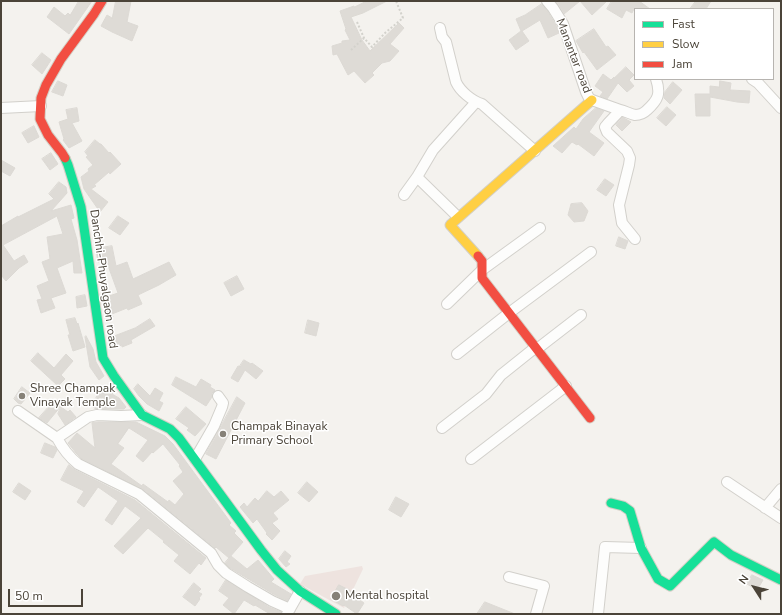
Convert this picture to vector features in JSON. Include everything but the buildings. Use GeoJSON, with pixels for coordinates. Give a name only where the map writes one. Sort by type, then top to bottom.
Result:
{"type":"FeatureCollection","features":[{"type":"Feature","properties":{"kind":"street","name":"Danchhi-Phuyalgaon road"},"geometry":{"type":"LineString","coordinates":[[102,1],[60,59],[46,85],[41,98],[40,119],[48,135],[62,153],[68,165],[81,207],[103,358],[142,415],[170,430],[179,438],[277,570],[300,591],[336,614]]}},
{"type":"Feature","properties":{"kind":"street","name":"Manantar road"},"geometry":{"type":"LineString","coordinates":[[547,1],[563,24],[589,98],[636,115],[643,114],[654,104],[657,97],[658,87],[656,80]]}},
{"type":"Feature","properties":{"kind":"street"},"geometry":{"type":"LineString","coordinates":[[440,28],[442,37],[446,42],[456,82],[459,88],[476,102],[482,104],[535,151]]}},
{"type":"Feature","properties":{"kind":"street"},"geometry":{"type":"LineString","coordinates":[[754,80],[781,108]]}},
{"type":"Feature","properties":{"kind":"street"},"geometry":{"type":"LineString","coordinates":[[590,418],[482,278],[482,261],[450,225],[592,100]]}},
{"type":"Feature","properties":{"kind":"street"},"geometry":{"type":"LineString","coordinates":[[404,195],[417,177],[432,150],[476,102]]}},
{"type":"Feature","properties":{"kind":"street"},"geometry":{"type":"LineString","coordinates":[[1,108],[41,106]]}},
{"type":"Feature","properties":{"kind":"street"},"geometry":{"type":"LineString","coordinates":[[620,110],[605,127],[630,158],[630,165],[619,205],[622,223],[635,239]]}},
{"type":"Feature","properties":{"kind":"street"},"geometry":{"type":"LineString","coordinates":[[417,177],[458,217]]}},
{"type":"Feature","properties":{"kind":"street"},"geometry":{"type":"LineString","coordinates":[[447,304],[482,270],[540,228]]}},
{"type":"Feature","properties":{"kind":"street"},"geometry":{"type":"LineString","coordinates":[[457,354],[591,252]]}},
{"type":"Feature","properties":{"kind":"street"},"geometry":{"type":"LineString","coordinates":[[442,428],[486,394],[501,375],[581,315]]}},
{"type":"Feature","properties":{"kind":"street"},"geometry":{"type":"LineString","coordinates":[[471,459],[566,386]]}},
{"type":"Feature","properties":{"kind":"street"},"geometry":{"type":"LineString","coordinates":[[195,459],[214,426],[222,407],[222,401],[218,396]]}},
{"type":"Feature","properties":{"kind":"street"},"geometry":{"type":"LineString","coordinates":[[18,411],[57,438],[69,457],[78,464],[139,494],[211,553],[218,565],[226,573],[289,612],[300,591]]}},
{"type":"Feature","properties":{"kind":"street"},"geometry":{"type":"LineString","coordinates":[[57,438],[88,416],[142,415]]}},
{"type":"Feature","properties":{"kind":"street"},"geometry":{"type":"LineString","coordinates":[[727,482],[781,518]]}},
{"type":"Feature","properties":{"kind":"street"},"geometry":{"type":"LineString","coordinates":[[765,508],[781,489]]}},
{"type":"Feature","properties":{"kind":"street"},"geometry":{"type":"LineString","coordinates":[[611,503],[623,506],[630,511],[641,548],[658,579],[670,586],[714,542],[731,555],[781,580]]}},
{"type":"Feature","properties":{"kind":"street"},"geometry":{"type":"LineString","coordinates":[[598,614],[606,547],[641,548]]}},
{"type":"Feature","properties":{"kind":"street"},"geometry":{"type":"LineString","coordinates":[[509,577],[544,586],[536,614]]}},
{"type":"Feature","properties":{"kind":"path"},"geometry":{"type":"LineString","coordinates":[[357,22],[364,38],[372,48],[385,33],[403,18],[396,1]]}},
{"type":"Feature","properties":{"kind":"path"},"geometry":{"type":"LineString","coordinates":[[351,50],[364,38]]}},
{"type":"Feature","properties":{"kind":"shaded area","name":"Mental hospital"},"geometry":{"type":"Polygon","coordinates":[[[362,566],[363,569],[344,608],[300,584],[305,576],[362,566]]]}},
{"type":"Feature","properties":{"kind":"traffic: fast"},"geometry":{"type":"LineString","coordinates":[[65,158],[81,207],[103,358],[142,415],[170,429],[179,438],[277,570],[300,591],[336,614]]}},
{"type":"Feature","properties":{"kind":"traffic: fast"},"geometry":{"type":"LineString","coordinates":[[611,503],[623,506],[630,511],[641,548],[658,579],[670,586],[714,542],[731,555],[781,580]]}},
{"type":"Feature","properties":{"kind":"traffic: slow"},"geometry":{"type":"LineString","coordinates":[[478,256],[450,225],[592,100]]}},
{"type":"Feature","properties":{"kind":"traffic: jam"},"geometry":{"type":"LineString","coordinates":[[65,158],[48,135],[40,119],[41,98],[46,85],[61,59],[102,1]]}},
{"type":"Feature","properties":{"kind":"traffic: jam"},"geometry":{"type":"LineString","coordinates":[[478,256],[482,261],[482,278],[590,418]]}},
{"type":"Feature","properties":{"kind":"place","name":"Shree Champak Vinayak Temple"},"geometry":{"type":"Point","coordinates":[22,396]}},
{"type":"Feature","properties":{"kind":"place","name":"Champak Binayak Primary School"},"geometry":{"type":"Point","coordinates":[223,434]}},
{"type":"Feature","properties":{"kind":"place","name":"Mental hospital"},"geometry":{"type":"Point","coordinates":[336,596]}}]}
